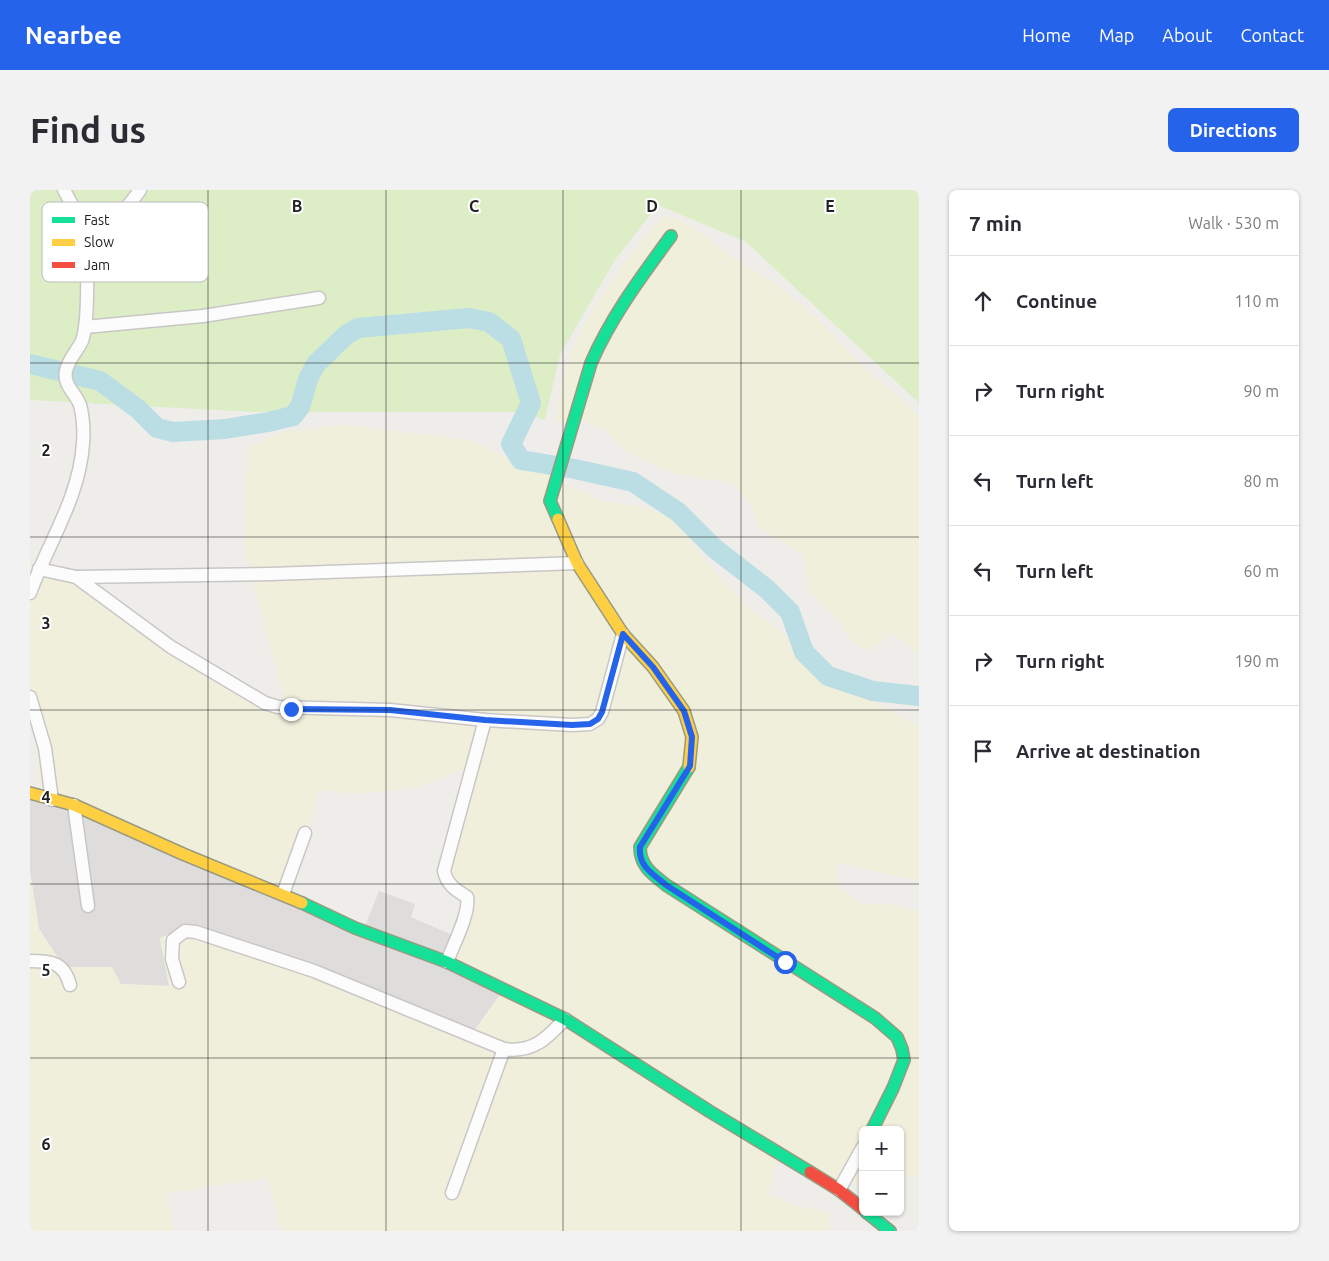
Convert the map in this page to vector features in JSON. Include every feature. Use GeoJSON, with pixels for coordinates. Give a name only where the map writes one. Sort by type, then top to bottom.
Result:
{"type":"FeatureCollection","features":[{"type":"Feature","properties":{"kind":"street"},"geometry":{"type":"LineString","coordinates":[[64,190],[70,202]]}},
{"type":"Feature","properties":{"kind":"street"},"geometry":{"type":"LineString","coordinates":[[132,202],[140,190]]}},
{"type":"Feature","properties":{"kind":"street"},"geometry":{"type":"LineString","coordinates":[[671,236],[625,299],[602,337],[591,363],[550,501],[577,563],[623,634],[653,667],[684,711],[692,737],[690,766],[640,847],[639,855],[643,863],[650,872],[666,885],[875,1018],[896,1037],[902,1049],[904,1060],[893,1088],[874,1126]]}},
{"type":"Feature","properties":{"kind":"street"},"geometry":{"type":"LineString","coordinates":[[30,593],[70,501],[81,462],[83,430],[81,407],[68,386],[66,371],[82,341],[85,327],[87,282]]}},
{"type":"Feature","properties":{"kind":"street"},"geometry":{"type":"LineString","coordinates":[[85,327],[203,316],[319,298]]}},
{"type":"Feature","properties":{"kind":"street"},"geometry":{"type":"LineString","coordinates":[[39,569],[76,577],[280,573],[577,563]]}},
{"type":"Feature","properties":{"kind":"street"},"geometry":{"type":"LineString","coordinates":[[76,577],[172,647],[265,703],[291,709],[390,710],[485,720],[572,725],[590,724],[598,719],[602,712],[623,634]]}},
{"type":"Feature","properties":{"kind":"street"},"geometry":{"type":"LineString","coordinates":[[30,697],[45,748],[52,800]]}},
{"type":"Feature","properties":{"kind":"street"},"geometry":{"type":"LineString","coordinates":[[447,962],[467,912],[468,903],[467,897],[453,888],[446,880],[444,872],[485,720]]}},
{"type":"Feature","properties":{"kind":"street"},"geometry":{"type":"LineString","coordinates":[[30,793],[74,805],[183,854],[283,894],[355,928],[447,962],[565,1019],[839,1190],[859,1206]]}},
{"type":"Feature","properties":{"kind":"street"},"geometry":{"type":"LineString","coordinates":[[74,805],[88,906]]}},
{"type":"Feature","properties":{"kind":"street"},"geometry":{"type":"LineString","coordinates":[[283,894],[305,833]]}},
{"type":"Feature","properties":{"kind":"street"},"geometry":{"type":"LineString","coordinates":[[179,982],[172,959],[172,940],[185,931],[196,932],[314,971],[504,1049],[518,1051],[532,1047],[544,1039],[565,1019]]}},
{"type":"Feature","properties":{"kind":"street"},"geometry":{"type":"LineString","coordinates":[[30,961],[58,964],[67,973],[70,984]]}},
{"type":"Feature","properties":{"kind":"street"},"geometry":{"type":"LineString","coordinates":[[452,1193],[504,1049]]}},
{"type":"Feature","properties":{"kind":"street"},"geometry":{"type":"LineString","coordinates":[[839,1190],[859,1153]]}},
{"type":"Feature","properties":{"kind":"street"},"geometry":{"type":"LineString","coordinates":[[871,1216],[890,1231]]}},
{"type":"Feature","properties":{"kind":"shaded area"},"geometry":{"type":"Polygon","coordinates":[[[30,792],[364,929],[379,891],[415,904],[411,917],[457,937],[506,986],[471,1035],[160,939],[169,986],[121,984],[64,967],[39,929],[30,871],[30,792]]]}},
{"type":"Feature","properties":{"kind":"green space"},"geometry":{"type":"Polygon","coordinates":[[[30,190],[919,190],[919,403],[746,242],[658,205],[615,260],[560,355],[545,420],[521,412],[253,412],[30,400],[30,190]]]}},
{"type":"Feature","properties":{"kind":"green space"},"geometry":{"type":"Polygon","coordinates":[[[663,216],[681,220],[700,232],[729,255],[774,283],[810,311],[863,367],[912,409],[919,418],[919,656],[912,648],[891,633],[872,651],[854,645],[842,624],[810,592],[802,555],[759,527],[749,502],[731,483],[674,473],[624,450],[607,432],[586,422],[554,422],[564,370],[592,310],[623,264],[663,216]]]}},
{"type":"Feature","properties":{"kind":"green space"},"geometry":{"type":"Polygon","coordinates":[[[345,425],[469,440],[603,501],[642,507],[670,517],[703,558],[745,604],[785,636],[825,663],[858,693],[919,726],[919,881],[837,863],[839,887],[860,904],[890,904],[919,911],[919,1176],[904,1178],[904,1126],[859,1126],[859,1183],[827,1178],[779,1157],[768,1193],[793,1205],[829,1212],[831,1231],[281,1231],[268,1178],[166,1193],[174,1231],[30,1231],[30,871],[39,929],[64,967],[112,967],[121,984],[169,986],[160,938],[188,925],[472,1035],[506,986],[445,961],[477,897],[437,868],[475,764],[414,788],[357,794],[320,790],[288,899],[39,794],[37,748],[30,723],[30,563],[73,581],[188,650],[244,689],[286,708],[244,547],[244,501],[248,448],[276,433],[345,425]]]}},
{"type":"Feature","properties":{"kind":"waterway"},"geometry":{"type":"LineString","coordinates":[[30,364],[100,381],[138,409],[157,428],[173,432],[225,429],[293,416],[300,407],[308,379],[316,364],[346,335],[358,328],[469,318],[489,322],[511,339],[531,403],[511,444],[521,460],[575,469],[633,482],[678,512],[714,548],[767,589],[790,612],[804,652],[828,676],[873,691],[919,696]]}},
{"type":"Feature","properties":{"kind":"traffic: fast"},"geometry":{"type":"LineString","coordinates":[[558,519],[550,501],[591,363],[617,313],[671,236]]}},
{"type":"Feature","properties":{"kind":"traffic: fast"},"geometry":{"type":"LineString","coordinates":[[689,767],[640,847],[642,859],[652,873],[666,885],[875,1018],[897,1037],[904,1060],[893,1088],[874,1126]]}},
{"type":"Feature","properties":{"kind":"traffic: fast"},"geometry":{"type":"LineString","coordinates":[[302,903],[355,928],[447,962],[565,1019],[709,1111],[810,1172]]}},
{"type":"Feature","properties":{"kind":"traffic: fast"},"geometry":{"type":"LineString","coordinates":[[871,1216],[890,1231]]}},
{"type":"Feature","properties":{"kind":"traffic: slow"},"geometry":{"type":"LineString","coordinates":[[558,519],[577,563],[623,634],[653,667],[684,711],[692,737],[689,767]]}},
{"type":"Feature","properties":{"kind":"traffic: slow"},"geometry":{"type":"LineString","coordinates":[[30,793],[74,805],[183,854],[302,903]]}},
{"type":"Feature","properties":{"kind":"traffic: jam"},"geometry":{"type":"LineString","coordinates":[[810,1172],[839,1190],[859,1206]]}},
{"type":"Feature","properties":{"kind":"route"},"geometry":{"type":"LineString","coordinates":[[291,709],[390,710],[485,720],[572,725],[590,724],[598,719],[602,712],[623,634],[653,667],[684,711],[692,737],[690,766],[650,829],[640,847],[639,855],[650,872],[666,885],[785,962]]}}]}
